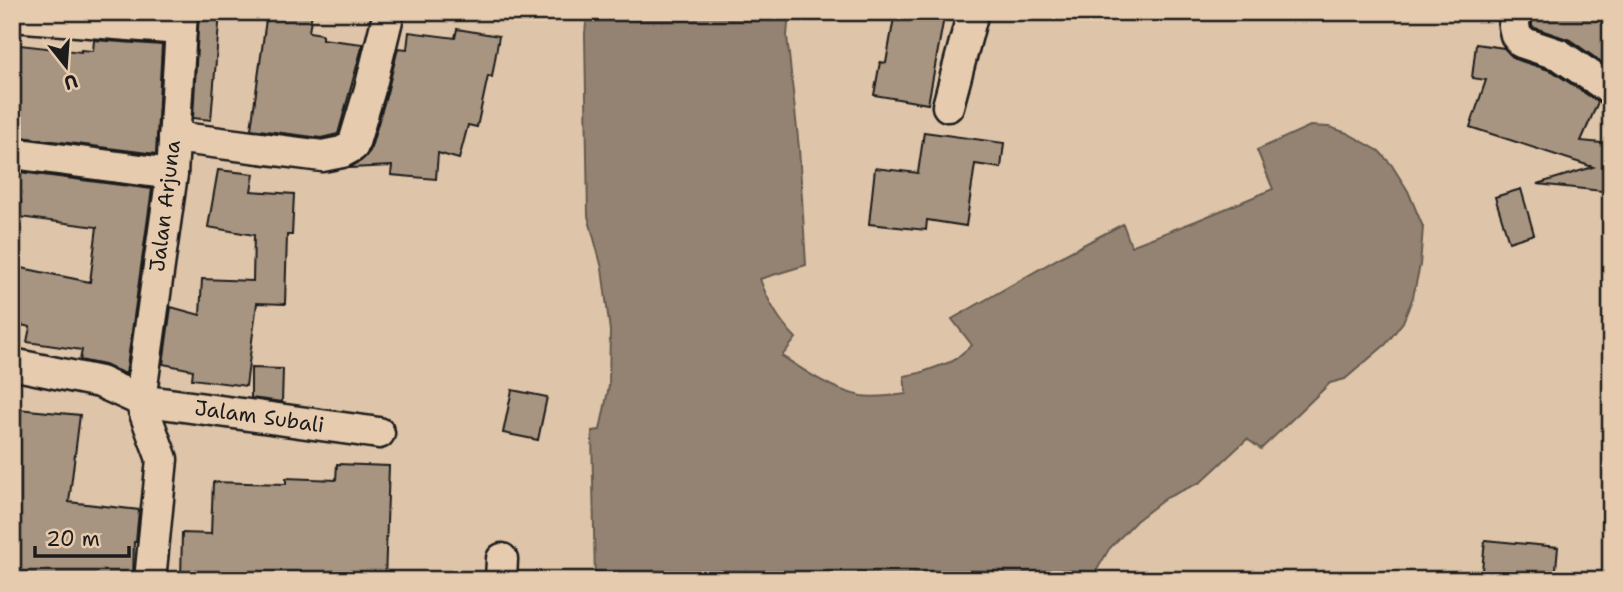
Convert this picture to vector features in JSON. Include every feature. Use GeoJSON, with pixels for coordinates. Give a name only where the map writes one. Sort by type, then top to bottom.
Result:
{"type":"FeatureCollection","features":[{"type":"Feature","properties":{"kind":"street"},"geometry":{"type":"LineString","coordinates":[[174,137],[322,156],[342,152],[353,146],[389,12]]}},
{"type":"Feature","properties":{"kind":"street"},"geometry":{"type":"LineString","coordinates":[[948,106],[973,12]]}},
{"type":"Feature","properties":{"kind":"street"},"geometry":{"type":"LineString","coordinates":[[1515,12],[1514,26],[1521,42],[1560,55],[1611,90]]}},
{"type":"Feature","properties":{"kind":"street"},"geometry":{"type":"LineString","coordinates":[[12,16],[181,20]]}},
{"type":"Feature","properties":{"kind":"street","name":"Jalan Arjuna"},"geometry":{"type":"LineString","coordinates":[[140,400],[172,174],[181,20]]}},
{"type":"Feature","properties":{"kind":"street"},"geometry":{"type":"LineString","coordinates":[[12,153],[172,174]]}},
{"type":"Feature","properties":{"kind":"street","name":"Jalam Subali"},"geometry":{"type":"LineString","coordinates":[[12,364],[100,382],[140,400],[379,433]]}},
{"type":"Feature","properties":{"kind":"street"},"geometry":{"type":"LineString","coordinates":[[140,400],[162,458],[150,580]]}},
{"type":"Feature","properties":{"kind":"shaded area"},"geometry":{"type":"Polygon","coordinates":[[[587,12],[789,12],[787,36],[799,148],[806,265],[760,279],[775,311],[796,338],[782,356],[820,380],[850,393],[872,397],[906,394],[904,376],[953,361],[972,345],[952,319],[1123,224],[1131,246],[1273,189],[1257,150],[1310,126],[1329,127],[1347,133],[1379,151],[1408,191],[1423,227],[1420,265],[1413,297],[1403,322],[1386,344],[1345,379],[1330,383],[1261,449],[1247,439],[1201,482],[1166,498],[1136,521],[1109,549],[1091,580],[595,580],[592,431],[600,430],[609,386],[610,331],[602,268],[588,216],[585,34],[587,12]]]}},
{"type":"Feature","properties":{"kind":"building"},"geometry":{"type":"Polygon","coordinates":[[[199,12],[220,12],[211,120],[193,118],[199,12]]]}},
{"type":"Feature","properties":{"kind":"building"},"geometry":{"type":"Polygon","coordinates":[[[267,12],[312,12],[309,32],[322,34],[322,39],[363,44],[338,134],[321,138],[251,129],[267,12]]]}},
{"type":"Feature","properties":{"kind":"building"},"geometry":{"type":"Polygon","coordinates":[[[895,12],[945,12],[928,104],[874,95],[880,62],[886,63],[895,12]]]}},
{"type":"Feature","properties":{"kind":"building"},"geometry":{"type":"Polygon","coordinates":[[[1532,12],[1611,17],[1611,69],[1570,40],[1532,27],[1532,12]]]}},
{"type":"Feature","properties":{"kind":"building"},"geometry":{"type":"Polygon","coordinates":[[[457,29],[499,36],[492,77],[488,76],[477,127],[468,125],[459,159],[438,153],[436,179],[391,175],[392,166],[349,168],[361,161],[370,151],[398,48],[407,49],[409,32],[455,38],[457,29]]]}},
{"type":"Feature","properties":{"kind":"building"},"geometry":{"type":"Polygon","coordinates":[[[94,40],[162,45],[156,154],[21,137],[12,100],[12,44],[81,52],[93,51],[94,40]]]}},
{"type":"Feature","properties":{"kind":"building"},"geometry":{"type":"Polygon","coordinates":[[[1476,44],[1504,48],[1515,59],[1552,71],[1598,102],[1581,141],[1611,144],[1611,192],[1537,184],[1593,167],[1470,127],[1486,80],[1472,78],[1476,44]]]}},
{"type":"Feature","properties":{"kind":"building"},"geometry":{"type":"Polygon","coordinates":[[[924,132],[1004,143],[1001,168],[975,164],[966,226],[927,220],[926,230],[869,224],[875,168],[918,173],[924,132]]]}},
{"type":"Feature","properties":{"kind":"building"},"geometry":{"type":"Polygon","coordinates":[[[218,170],[254,174],[251,191],[294,194],[292,235],[287,235],[285,304],[257,303],[246,386],[192,379],[193,370],[163,364],[171,307],[200,315],[202,279],[253,281],[254,235],[208,227],[218,170]]]}},
{"type":"Feature","properties":{"kind":"building"},"geometry":{"type":"Polygon","coordinates":[[[12,171],[152,189],[126,374],[104,365],[80,360],[82,350],[27,342],[30,327],[12,323],[12,266],[90,282],[97,227],[19,217],[21,201],[12,200],[12,171]]]}},
{"type":"Feature","properties":{"kind":"building"},"geometry":{"type":"Polygon","coordinates":[[[1521,189],[1534,234],[1509,242],[1495,197],[1521,189]]]}},
{"type":"Feature","properties":{"kind":"building"},"geometry":{"type":"Polygon","coordinates":[[[251,368],[283,369],[282,402],[251,398],[251,368]]]}},
{"type":"Feature","properties":{"kind":"building"},"geometry":{"type":"Polygon","coordinates":[[[512,390],[547,397],[538,440],[503,433],[512,390]]]}},
{"type":"Feature","properties":{"kind":"building"},"geometry":{"type":"Polygon","coordinates":[[[17,409],[80,415],[69,502],[139,510],[134,542],[133,580],[12,580],[12,447],[17,409]]]}},
{"type":"Feature","properties":{"kind":"building"},"geometry":{"type":"Polygon","coordinates":[[[337,464],[389,466],[385,580],[181,580],[182,533],[211,534],[213,482],[286,484],[286,478],[336,480],[337,464]]]}},
{"type":"Feature","properties":{"kind":"building"},"geometry":{"type":"Polygon","coordinates":[[[1485,540],[1558,547],[1555,580],[1481,580],[1485,540]]]}}]}
